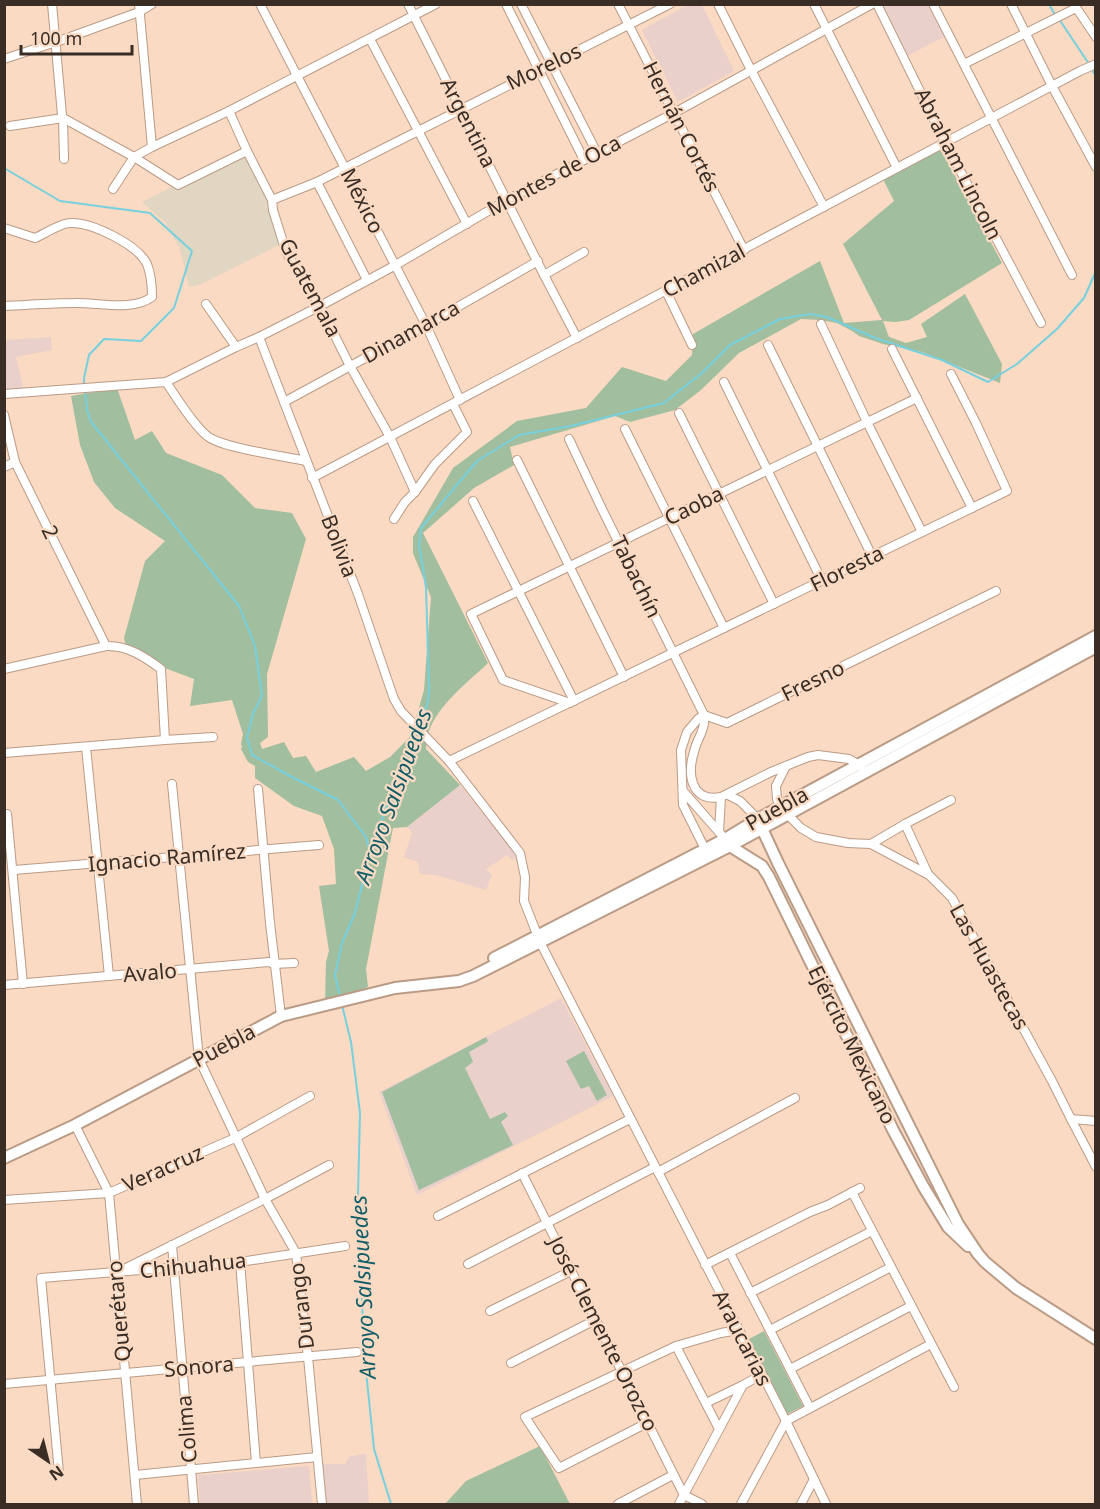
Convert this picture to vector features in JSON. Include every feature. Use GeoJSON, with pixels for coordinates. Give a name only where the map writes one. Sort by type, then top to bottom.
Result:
{"type":"FeatureCollection","features":[{"type":"Feature","properties":{"kind":"main road","name":"Puebla"},"geometry":{"type":"LineString","coordinates":[[4,1158],[75,1125],[286,1014],[395,987],[459,981],[473,976],[705,849],[784,811],[1095,636]]}},
{"type":"Feature","properties":{"kind":"main road","name":"Puebla"},"geometry":{"type":"LineString","coordinates":[[862,768],[1095,646]]}},
{"type":"Feature","properties":{"kind":"main road","name":"Ejército Mexicano"},"geometry":{"type":"LineString","coordinates":[[760,824],[958,1224],[985,1262],[1016,1288],[1095,1339]]}},
{"type":"Feature","properties":{"kind":"main road","name":"Puebla"},"geometry":{"type":"LineString","coordinates":[[539,938],[725,839]]}},
{"type":"Feature","properties":{"kind":"main road","name":"Ejército Mexicano"},"geometry":{"type":"LineString","coordinates":[[725,839],[762,866],[769,877],[923,1186],[948,1227],[978,1254]]}},
{"type":"Feature","properties":{"kind":"main road"},"geometry":{"type":"LineString","coordinates":[[762,866],[778,863]]}},
{"type":"Feature","properties":{"kind":"main road"},"geometry":{"type":"LineString","coordinates":[[849,1040],[863,1033]]}},
{"type":"Feature","properties":{"kind":"main road"},"geometry":{"type":"LineString","coordinates":[[923,1186],[935,1178]]}},
{"type":"Feature","properties":{"kind":"street"},"geometry":{"type":"LineString","coordinates":[[52,4],[63,118],[64,159]]}},
{"type":"Feature","properties":{"kind":"street"},"geometry":{"type":"LineString","coordinates":[[4,59],[56,42],[152,4]]}},
{"type":"Feature","properties":{"kind":"street","name":"México"},"geometry":{"type":"LineString","coordinates":[[260,4],[426,325],[456,402]]}},
{"type":"Feature","properties":{"kind":"street","name":"Argentina"},"geometry":{"type":"LineString","coordinates":[[408,4],[577,338]]}},
{"type":"Feature","properties":{"kind":"street"},"geometry":{"type":"LineString","coordinates":[[113,189],[134,157],[297,77],[436,4]]}},
{"type":"Feature","properties":{"kind":"street"},"geometry":{"type":"LineString","coordinates":[[506,4],[584,160]]}},
{"type":"Feature","properties":{"kind":"street"},"geometry":{"type":"LineString","coordinates":[[521,4],[597,153]]}},
{"type":"Feature","properties":{"kind":"street","name":"Hernán Cortés"},"geometry":{"type":"LineString","coordinates":[[618,4],[744,250]]}},
{"type":"Feature","properties":{"kind":"street","name":"Morelos"},"geometry":{"type":"LineString","coordinates":[[272,200],[317,182],[670,4]]}},
{"type":"Feature","properties":{"kind":"street"},"geometry":{"type":"LineString","coordinates":[[718,4],[824,207]]}},
{"type":"Feature","properties":{"kind":"street"},"geometry":{"type":"LineString","coordinates":[[814,4],[897,168]]}},
{"type":"Feature","properties":{"kind":"street","name":"Montes de Oca"},"geometry":{"type":"LineString","coordinates":[[4,394],[166,382],[320,306],[507,200],[674,113],[872,4]]}},
{"type":"Feature","properties":{"kind":"street","name":"Abraham Lincoln"},"geometry":{"type":"LineString","coordinates":[[877,4],[945,142],[1041,323]]}},
{"type":"Feature","properties":{"kind":"street"},"geometry":{"type":"LineString","coordinates":[[933,4],[1072,276]]}},
{"type":"Feature","properties":{"kind":"street"},"geometry":{"type":"LineString","coordinates":[[1011,4],[1095,167]]}},
{"type":"Feature","properties":{"kind":"street"},"geometry":{"type":"LineString","coordinates":[[964,64],[1026,34],[1075,6],[1095,37]]}},
{"type":"Feature","properties":{"kind":"street"},"geometry":{"type":"LineString","coordinates":[[139,8],[152,147]]}},
{"type":"Feature","properties":{"kind":"street"},"geometry":{"type":"LineString","coordinates":[[370,39],[467,224]]}},
{"type":"Feature","properties":{"kind":"street","name":"Chamizal"},"geometry":{"type":"LineString","coordinates":[[312,478],[1095,64]]}},
{"type":"Feature","properties":{"kind":"street","name":"Guatemala"},"geometry":{"type":"LineString","coordinates":[[229,111],[272,200],[286,252],[320,306],[350,366],[390,437],[415,492]]}},
{"type":"Feature","properties":{"kind":"street"},"geometry":{"type":"LineString","coordinates":[[10,126],[63,118],[134,157],[178,185],[247,151]]}},
{"type":"Feature","properties":{"kind":"street"},"geometry":{"type":"LineString","coordinates":[[317,182],[367,280]]}},
{"type":"Feature","properties":{"kind":"street"},"geometry":{"type":"LineString","coordinates":[[4,228],[35,238],[68,222],[87,225],[117,237],[138,253],[147,264],[152,284],[152,297],[145,302],[128,305],[78,303],[4,306]]}},
{"type":"Feature","properties":{"kind":"street"},"geometry":{"type":"LineString","coordinates":[[544,275],[584,252]]}},
{"type":"Feature","properties":{"kind":"street","name":"Dinamarca"},"geometry":{"type":"LineString","coordinates":[[284,402],[538,261]]}},
{"type":"Feature","properties":{"kind":"street"},"geometry":{"type":"LineString","coordinates":[[666,291],[692,345]]}},
{"type":"Feature","properties":{"kind":"street"},"geometry":{"type":"LineString","coordinates":[[206,304],[236,347]]}},
{"type":"Feature","properties":{"kind":"street"},"geometry":{"type":"LineString","coordinates":[[821,324],[922,532]]}},
{"type":"Feature","properties":{"kind":"street","name":"Bolivia"},"geometry":{"type":"LineString","coordinates":[[259,337],[357,594],[394,699],[400,711],[449,761]]}},
{"type":"Feature","properties":{"kind":"street"},"geometry":{"type":"LineString","coordinates":[[768,345],[872,556]]}},
{"type":"Feature","properties":{"kind":"street"},"geometry":{"type":"LineString","coordinates":[[892,349],[972,508]]}},
{"type":"Feature","properties":{"kind":"street","name":"Floresta"},"geometry":{"type":"LineString","coordinates":[[449,761],[1007,491],[951,374]]}},
{"type":"Feature","properties":{"kind":"street"},"geometry":{"type":"LineString","coordinates":[[166,382],[207,436],[232,446],[306,461]]}},
{"type":"Feature","properties":{"kind":"street"},"geometry":{"type":"LineString","coordinates":[[724,382],[822,581]]}},
{"type":"Feature","properties":{"kind":"street","name":"Caoba"},"geometry":{"type":"LineString","coordinates":[[572,702],[503,681],[471,614],[917,398]]}},
{"type":"Feature","properties":{"kind":"street"},"geometry":{"type":"LineString","coordinates":[[394,519],[435,464],[467,432],[456,402]]}},
{"type":"Feature","properties":{"kind":"street"},"geometry":{"type":"LineString","coordinates":[[679,413],[774,604]]}},
{"type":"Feature","properties":{"kind":"street","name":"2"},"geometry":{"type":"LineString","coordinates":[[4,415],[15,462],[106,646]]}},
{"type":"Feature","properties":{"kind":"street"},"geometry":{"type":"LineString","coordinates":[[625,429],[724,628]]}},
{"type":"Feature","properties":{"kind":"street","name":"Tabachín"},"geometry":{"type":"LineString","coordinates":[[569,439],[704,716]]}},
{"type":"Feature","properties":{"kind":"street"},"geometry":{"type":"LineString","coordinates":[[516,460],[624,677]]}},
{"type":"Feature","properties":{"kind":"street"},"geometry":{"type":"LineString","coordinates":[[4,467],[15,462]]}},
{"type":"Feature","properties":{"kind":"street"},"geometry":{"type":"LineString","coordinates":[[473,501],[572,702]]}},
{"type":"Feature","properties":{"kind":"street","name":"Fresno"},"geometry":{"type":"LineString","coordinates":[[704,716],[727,723],[996,591]]}},
{"type":"Feature","properties":{"kind":"street"},"geometry":{"type":"LineString","coordinates":[[4,669],[106,646],[116,646],[144,657],[161,669],[165,740]]}},
{"type":"Feature","properties":{"kind":"street"},"geometry":{"type":"LineString","coordinates":[[705,849],[683,805],[681,750],[687,732],[698,719],[704,716],[705,724],[694,749],[692,777],[698,792],[704,797],[713,799],[724,796],[786,766],[818,755],[849,759],[862,768]]}},
{"type":"Feature","properties":{"kind":"street"},"geometry":{"type":"LineString","coordinates":[[4,753],[213,737]]}},
{"type":"Feature","properties":{"kind":"street"},"geometry":{"type":"LineString","coordinates":[[86,747],[108,976]]}},
{"type":"Feature","properties":{"kind":"street","name":"Araucarias"},"geometry":{"type":"LineString","coordinates":[[449,761],[520,853],[525,877],[524,901],[539,938],[786,1421],[826,1504]]}},
{"type":"Feature","properties":{"kind":"street"},"geometry":{"type":"LineString","coordinates":[[784,811],[777,799],[776,786],[786,766]]}},
{"type":"Feature","properties":{"kind":"street"},"geometry":{"type":"LineString","coordinates":[[172,784],[198,1059]]}},
{"type":"Feature","properties":{"kind":"street"},"geometry":{"type":"LineString","coordinates":[[258,789],[274,964],[286,1014]]}},
{"type":"Feature","properties":{"kind":"street"},"geometry":{"type":"LineString","coordinates":[[683,791],[725,839]]}},
{"type":"Feature","properties":{"kind":"street"},"geometry":{"type":"LineString","coordinates":[[724,796],[740,801],[760,824]]}},
{"type":"Feature","properties":{"kind":"street"},"geometry":{"type":"LineString","coordinates":[[724,796],[725,839]]}},
{"type":"Feature","properties":{"kind":"street"},"geometry":{"type":"LineString","coordinates":[[871,844],[951,800]]}},
{"type":"Feature","properties":{"kind":"street","name":"Las Huastecas"},"geometry":{"type":"LineString","coordinates":[[784,811],[801,828],[816,837],[848,843],[871,844],[929,875],[952,898],[1052,1081],[1095,1167]]}},
{"type":"Feature","properties":{"kind":"street"},"geometry":{"type":"LineString","coordinates":[[8,814],[23,984]]}},
{"type":"Feature","properties":{"kind":"street"},"geometry":{"type":"LineString","coordinates":[[905,824],[929,875]]}},
{"type":"Feature","properties":{"kind":"street","name":"Ignacio Ramírez"},"geometry":{"type":"LineString","coordinates":[[14,870],[320,845]]}},
{"type":"Feature","properties":{"kind":"street","name":"Avalo"},"geometry":{"type":"LineString","coordinates":[[4,985],[269,962],[294,963]]}},
{"type":"Feature","properties":{"kind":"street","name":"Durango"},"geometry":{"type":"LineString","coordinates":[[198,1059],[265,1199],[296,1253],[322,1504]]}},
{"type":"Feature","properties":{"kind":"street","name":"Veracruz"},"geometry":{"type":"LineString","coordinates":[[4,1200],[109,1193],[235,1138],[310,1096]]}},
{"type":"Feature","properties":{"kind":"street"},"geometry":{"type":"LineString","coordinates":[[468,1264],[795,1098]]}},
{"type":"Feature","properties":{"kind":"street"},"geometry":{"type":"LineString","coordinates":[[438,1216],[630,1119]]}},
{"type":"Feature","properties":{"kind":"street"},"geometry":{"type":"LineString","coordinates":[[1071,1119],[1095,1121]]}},
{"type":"Feature","properties":{"kind":"street","name":"Querétaro"},"geometry":{"type":"LineString","coordinates":[[75,1125],[109,1193],[137,1504]]}},
{"type":"Feature","properties":{"kind":"street"},"geometry":{"type":"LineString","coordinates":[[116,1273],[329,1165]]}},
{"type":"Feature","properties":{"kind":"street","name":"José Clemente Orozco"},"geometry":{"type":"LineString","coordinates":[[522,1173],[684,1496]]}},
{"type":"Feature","properties":{"kind":"street"},"geometry":{"type":"LineString","coordinates":[[705,1265],[860,1188]]}},
{"type":"Feature","properties":{"kind":"street"},"geometry":{"type":"LineString","coordinates":[[852,1192],[954,1388]]}},
{"type":"Feature","properties":{"kind":"street"},"geometry":{"type":"LineString","coordinates":[[750,1293],[872,1231]]}},
{"type":"Feature","properties":{"kind":"street","name":"Colima"},"geometry":{"type":"LineString","coordinates":[[172,1245],[194,1504]]}},
{"type":"Feature","properties":{"kind":"street","name":"Chihuahua"},"geometry":{"type":"LineString","coordinates":[[51,1380],[41,1278],[240,1262],[345,1245]]}},
{"type":"Feature","properties":{"kind":"street"},"geometry":{"type":"LineString","coordinates":[[730,1253],[810,1408]]}},
{"type":"Feature","properties":{"kind":"street"},"geometry":{"type":"LineString","coordinates":[[240,1262],[256,1463]]}},
{"type":"Feature","properties":{"kind":"street"},"geometry":{"type":"LineString","coordinates":[[770,1330],[891,1267]]}},
{"type":"Feature","properties":{"kind":"street"},"geometry":{"type":"LineString","coordinates":[[490,1311],[571,1271]]}},
{"type":"Feature","properties":{"kind":"street"},"geometry":{"type":"LineString","coordinates":[[790,1369],[912,1306]]}},
{"type":"Feature","properties":{"kind":"street"},"geometry":{"type":"LineString","coordinates":[[511,1363],[595,1320]]}},
{"type":"Feature","properties":{"kind":"street"},"geometry":{"type":"LineString","coordinates":[[647,1423],[559,1468],[525,1418],[676,1346],[738,1330]]}},
{"type":"Feature","properties":{"kind":"street"},"geometry":{"type":"LineString","coordinates":[[741,1504],[786,1421],[931,1344]]}},
{"type":"Feature","properties":{"kind":"street"},"geometry":{"type":"LineString","coordinates":[[676,1346],[719,1429]]}},
{"type":"Feature","properties":{"kind":"street","name":"Sonora"},"geometry":{"type":"LineString","coordinates":[[4,1384],[357,1352]]}},
{"type":"Feature","properties":{"kind":"street"},"geometry":{"type":"LineString","coordinates":[[706,1403],[761,1375]]}},
{"type":"Feature","properties":{"kind":"street"},"geometry":{"type":"LineString","coordinates":[[51,1380],[59,1473]]}},
{"type":"Feature","properties":{"kind":"street"},"geometry":{"type":"LineString","coordinates":[[679,1504],[743,1386]]}},
{"type":"Feature","properties":{"kind":"street"},"geometry":{"type":"LineString","coordinates":[[135,1475],[317,1457]]}},
{"type":"Feature","properties":{"kind":"street"},"geometry":{"type":"LineString","coordinates":[[618,1504],[674,1475]]}},
{"type":"Feature","properties":{"kind":"street"},"geometry":{"type":"LineString","coordinates":[[801,1504],[814,1479]]}},
{"type":"Feature","properties":{"kind":"street"},"geometry":{"type":"LineString","coordinates":[[684,1496],[702,1504]]}},
{"type":"Feature","properties":{"kind":"shaded area"},"geometry":{"type":"Polygon","coordinates":[[[689,4],[702,5],[734,71],[678,102],[642,30],[689,4]]]}},
{"type":"Feature","properties":{"kind":"shaded area"},"geometry":{"type":"Polygon","coordinates":[[[881,5],[927,5],[946,36],[905,57],[881,5]]]}},
{"type":"Feature","properties":{"kind":"shaded area"},"geometry":{"type":"Polygon","coordinates":[[[243,151],[287,241],[199,285],[189,287],[180,249],[165,222],[142,202],[243,151]]]}},
{"type":"Feature","properties":{"kind":"shaded area"},"geometry":{"type":"Polygon","coordinates":[[[51,337],[52,350],[16,357],[23,388],[5,391],[5,340],[51,337]]]}},
{"type":"Feature","properties":{"kind":"shaded area"},"geometry":{"type":"Polygon","coordinates":[[[460,785],[514,852],[515,858],[512,860],[507,855],[486,869],[492,875],[486,890],[436,875],[420,874],[418,862],[404,857],[412,833],[407,827],[460,785]]]}},
{"type":"Feature","properties":{"kind":"shaded area"},"geometry":{"type":"Polygon","coordinates":[[[561,998],[613,1096],[417,1195],[379,1092],[561,998]]]}},
{"type":"Feature","properties":{"kind":"shaded area"},"geometry":{"type":"Polygon","coordinates":[[[366,1454],[369,1504],[325,1504],[313,1464],[345,1464],[350,1456],[366,1454]]]}},
{"type":"Feature","properties":{"kind":"shaded area"},"geometry":{"type":"Polygon","coordinates":[[[309,1466],[312,1504],[200,1504],[198,1475],[309,1466]]]}},
{"type":"Feature","properties":{"kind":"green space"},"geometry":{"type":"Polygon","coordinates":[[[941,150],[1002,263],[909,320],[883,321],[889,337],[906,343],[927,337],[921,324],[965,294],[1002,364],[1000,383],[922,352],[883,344],[859,336],[837,323],[801,319],[739,353],[701,390],[675,410],[630,422],[615,416],[510,447],[514,465],[474,488],[423,533],[488,663],[449,700],[436,717],[427,737],[426,749],[460,785],[407,827],[393,828],[366,969],[368,987],[325,1003],[326,962],[329,951],[319,886],[336,884],[334,849],[322,816],[294,806],[255,778],[255,766],[248,762],[241,749],[243,734],[232,700],[190,706],[194,679],[128,654],[124,638],[145,561],[165,541],[115,508],[94,482],[80,445],[71,396],[117,388],[135,440],[152,431],[166,453],[222,475],[255,508],[292,513],[306,539],[267,674],[268,737],[260,743],[262,749],[284,742],[293,758],[306,756],[316,772],[354,757],[366,771],[390,757],[411,736],[424,690],[431,597],[413,553],[413,537],[453,468],[517,421],[586,408],[622,367],[666,381],[692,355],[693,334],[820,261],[844,323],[882,320],[843,244],[894,201],[883,179],[941,150]]]}},
{"type":"Feature","properties":{"kind":"green space"},"geometry":{"type":"Polygon","coordinates":[[[486,1037],[487,1042],[469,1052],[473,1062],[465,1068],[490,1119],[505,1112],[508,1116],[501,1122],[513,1145],[419,1190],[382,1092],[486,1037]]]}},
{"type":"Feature","properties":{"kind":"green space"},"geometry":{"type":"Polygon","coordinates":[[[584,1051],[607,1095],[597,1101],[589,1086],[581,1089],[566,1061],[584,1051]]]}},
{"type":"Feature","properties":{"kind":"green space"},"geometry":{"type":"Polygon","coordinates":[[[764,1331],[803,1406],[787,1414],[749,1339],[764,1331]]]}},
{"type":"Feature","properties":{"kind":"green space"},"geometry":{"type":"Polygon","coordinates":[[[540,1446],[570,1504],[445,1504],[466,1481],[540,1446]]]}},
{"type":"Feature","properties":{"kind":"waterway","name":"Arroyo Salsipuedes"},"geometry":{"type":"LineString","coordinates":[[1049,4],[1055,15]]}},
{"type":"Feature","properties":{"kind":"waterway","name":"Arroyo Salsipuedes"},"geometry":{"type":"LineString","coordinates":[[1059,19],[1089,64]]}},
{"type":"Feature","properties":{"kind":"waterway","name":"Arroyo Salsipuedes"},"geometry":{"type":"LineString","coordinates":[[1092,69],[1096,77]]}},
{"type":"Feature","properties":{"kind":"waterway"},"geometry":{"type":"LineString","coordinates":[[4,168],[60,201],[150,213],[192,251],[174,308],[141,341],[104,339],[89,355],[84,385]]}},
{"type":"Feature","properties":{"kind":"waterway","name":"Arroyo Salsipuedes"},"geometry":{"type":"LineString","coordinates":[[419,727],[428,702],[429,689],[426,587],[419,545],[421,528],[477,461],[519,435],[571,426],[664,403],[703,372],[730,345],[780,319],[810,314],[827,317],[875,338],[942,360],[988,382],[1017,364],[1057,329],[1084,298],[1096,271]]}},
{"type":"Feature","properties":{"kind":"waterway"},"geometry":{"type":"LineString","coordinates":[[85,391],[91,422],[239,606],[255,646],[262,695],[253,714],[247,738],[252,755],[338,800],[366,837],[370,852]]}},
{"type":"Feature","properties":{"kind":"waterway","name":"Arroyo Salsipuedes"},"geometry":{"type":"LineString","coordinates":[[340,997],[335,975],[342,943],[355,913],[370,853],[417,732]]}},
{"type":"Feature","properties":{"kind":"waterway","name":"Arroyo Salsipuedes"},"geometry":{"type":"LineString","coordinates":[[342,1005],[351,1042],[360,1113],[358,1195],[364,1351],[374,1449],[391,1504]]}}]}
